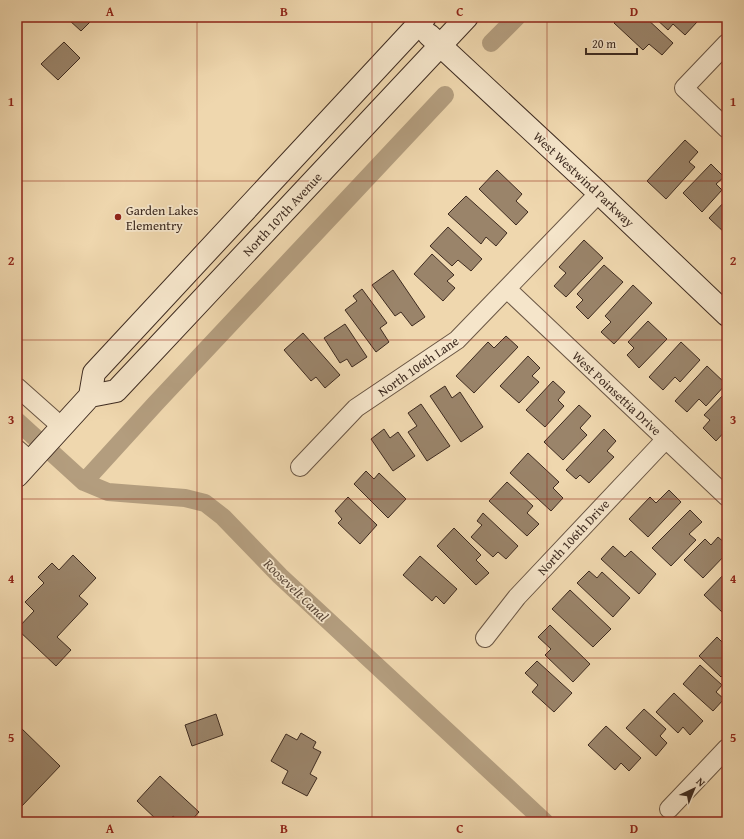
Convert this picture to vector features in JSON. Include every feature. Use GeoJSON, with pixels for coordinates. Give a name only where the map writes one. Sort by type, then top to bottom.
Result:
{"type":"FeatureCollection","features":[{"type":"Feature","properties":{"kind":"main road","name":"North 107th Avenue"},"geometry":{"type":"LineString","coordinates":[[90,396],[116,392],[466,17]]}},
{"type":"Feature","properties":{"kind":"main road","name":"West Westwind Parkway"},"geometry":{"type":"LineString","coordinates":[[417,20],[440,46],[599,193],[727,315]]}},
{"type":"Feature","properties":{"kind":"main road"},"geometry":{"type":"LineString","coordinates":[[22,462],[60,429],[90,396],[94,373],[417,20]]}},
{"type":"Feature","properties":{"kind":"street"},"geometry":{"type":"LineString","coordinates":[[727,44],[684,88],[727,129]]}},
{"type":"Feature","properties":{"kind":"street","name":"North 106th Lane"},"geometry":{"type":"LineString","coordinates":[[300,467],[356,408],[457,340],[599,193]]}},
{"type":"Feature","properties":{"kind":"street","name":"West Poinsettia Drive"},"geometry":{"type":"LineString","coordinates":[[507,289],[727,497]]}},
{"type":"Feature","properties":{"kind":"street"},"geometry":{"type":"LineString","coordinates":[[17,387],[60,429]]}},
{"type":"Feature","properties":{"kind":"street","name":"North 106th Drive"},"geometry":{"type":"LineString","coordinates":[[485,638],[516,597],[666,439]]}},
{"type":"Feature","properties":{"kind":"street"},"geometry":{"type":"LineString","coordinates":[[669,809],[727,748]]}},
{"type":"Feature","properties":{"kind":"building"},"geometry":{"type":"Polygon","coordinates":[[[72,17],[95,17],[81,31],[69,20],[72,17]]]}},
{"type":"Feature","properties":{"kind":"building"},"geometry":{"type":"Polygon","coordinates":[[[620,17],[645,17],[673,43],[662,55],[649,44],[643,50],[614,23],[620,17]]]}},
{"type":"Feature","properties":{"kind":"building"},"geometry":{"type":"Polygon","coordinates":[[[654,17],[691,17],[697,22],[685,35],[673,24],[668,30],[654,17]]]}},
{"type":"Feature","properties":{"kind":"building"},"geometry":{"type":"Polygon","coordinates":[[[64,42],[80,58],[58,80],[41,64],[64,42]]]}},
{"type":"Feature","properties":{"kind":"building"},"geometry":{"type":"Polygon","coordinates":[[[685,140],[698,152],[689,162],[695,167],[666,199],[647,181],[685,140]]]}},
{"type":"Feature","properties":{"kind":"building"},"geometry":{"type":"Polygon","coordinates":[[[711,164],[724,177],[716,184],[722,190],[702,212],[683,193],[711,164]]]}},
{"type":"Feature","properties":{"kind":"building"},"geometry":{"type":"Polygon","coordinates":[[[497,170],[522,194],[516,201],[528,212],[516,225],[479,189],[497,170]]]}},
{"type":"Feature","properties":{"kind":"building"},"geometry":{"type":"Polygon","coordinates":[[[466,196],[507,233],[496,246],[486,237],[481,244],[448,214],[466,196]]]}},
{"type":"Feature","properties":{"kind":"building"},"geometry":{"type":"Polygon","coordinates":[[[727,199],[727,235],[709,218],[727,199]]]}},
{"type":"Feature","properties":{"kind":"building"},"geometry":{"type":"Polygon","coordinates":[[[448,227],[482,259],[471,271],[458,260],[452,266],[430,246],[448,227]]]}},
{"type":"Feature","properties":{"kind":"building"},"geometry":{"type":"Polygon","coordinates":[[[584,240],[603,258],[566,297],[554,286],[566,273],[559,267],[584,240]]]}},
{"type":"Feature","properties":{"kind":"building"},"geometry":{"type":"Polygon","coordinates":[[[432,254],[454,275],[447,281],[455,288],[443,301],[414,274],[432,254]]]}},
{"type":"Feature","properties":{"kind":"building"},"geometry":{"type":"Polygon","coordinates":[[[604,265],[623,282],[588,319],[576,307],[583,300],[577,294],[604,265]]]}},
{"type":"Feature","properties":{"kind":"building"},"geometry":{"type":"Polygon","coordinates":[[[393,270],[425,317],[412,326],[401,312],[395,316],[372,285],[393,270]]]}},
{"type":"Feature","properties":{"kind":"building"},"geometry":{"type":"Polygon","coordinates":[[[633,285],[652,303],[614,344],[601,332],[611,322],[605,316],[633,285]]]}},
{"type":"Feature","properties":{"kind":"building"},"geometry":{"type":"Polygon","coordinates":[[[362,289],[387,323],[380,328],[389,342],[376,352],[345,310],[357,301],[353,296],[362,289]]]}},
{"type":"Feature","properties":{"kind":"building"},"geometry":{"type":"Polygon","coordinates":[[[648,321],[667,339],[639,368],[627,355],[634,348],[628,342],[648,321]]]}},
{"type":"Feature","properties":{"kind":"building"},"geometry":{"type":"Polygon","coordinates":[[[345,324],[367,357],[352,367],[347,359],[340,363],[324,338],[345,324]]]}},
{"type":"Feature","properties":{"kind":"building"},"geometry":{"type":"Polygon","coordinates":[[[303,333],[340,375],[325,388],[316,377],[311,381],[284,350],[303,333]]]}},
{"type":"Feature","properties":{"kind":"building"},"geometry":{"type":"Polygon","coordinates":[[[506,336],[518,347],[474,393],[456,376],[488,342],[494,348],[506,336]]]}},
{"type":"Feature","properties":{"kind":"building"},"geometry":{"type":"Polygon","coordinates":[[[681,342],[700,360],[680,382],[675,377],[663,390],[649,377],[681,342]]]}},
{"type":"Feature","properties":{"kind":"building"},"geometry":{"type":"Polygon","coordinates":[[[528,356],[540,368],[532,376],[539,382],[519,403],[500,386],[528,356]]]}},
{"type":"Feature","properties":{"kind":"building"},"geometry":{"type":"Polygon","coordinates":[[[707,366],[726,384],[706,406],[699,399],[687,412],[675,401],[707,366]]]}},
{"type":"Feature","properties":{"kind":"building"},"geometry":{"type":"Polygon","coordinates":[[[553,381],[565,392],[558,400],[564,406],[545,427],[526,410],[553,381]]]}},
{"type":"Feature","properties":{"kind":"building"},"geometry":{"type":"Polygon","coordinates":[[[445,386],[452,398],[460,392],[483,427],[461,442],[430,396],[445,386]]]}},
{"type":"Feature","properties":{"kind":"building"},"geometry":{"type":"Polygon","coordinates":[[[725,393],[727,395],[727,429],[716,441],[703,428],[710,420],[704,415],[725,393]]]}},
{"type":"Feature","properties":{"kind":"building"},"geometry":{"type":"Polygon","coordinates":[[[421,404],[450,446],[427,461],[408,432],[417,426],[408,413],[421,404]]]}},
{"type":"Feature","properties":{"kind":"building"},"geometry":{"type":"Polygon","coordinates":[[[579,405],[591,416],[580,428],[587,435],[563,460],[544,442],[579,405]]]}},
{"type":"Feature","properties":{"kind":"building"},"geometry":{"type":"Polygon","coordinates":[[[384,429],[390,438],[398,432],[415,456],[393,471],[371,439],[384,429]]]}},
{"type":"Feature","properties":{"kind":"building"},"geometry":{"type":"Polygon","coordinates":[[[604,429],[616,441],[607,451],[614,457],[589,483],[580,475],[576,479],[566,470],[604,429]]]}},
{"type":"Feature","properties":{"kind":"building"},"geometry":{"type":"Polygon","coordinates":[[[528,453],[559,482],[553,488],[563,498],[551,511],[510,473],[528,453]]]}},
{"type":"Feature","properties":{"kind":"building"},"geometry":{"type":"Polygon","coordinates":[[[366,471],[374,479],[379,473],[406,499],[388,518],[354,484],[366,471]]]}},
{"type":"Feature","properties":{"kind":"building"},"geometry":{"type":"Polygon","coordinates":[[[507,482],[533,506],[527,513],[539,524],[527,536],[489,501],[507,482]]]}},
{"type":"Feature","properties":{"kind":"building"},"geometry":{"type":"Polygon","coordinates":[[[669,490],[681,502],[648,537],[629,519],[650,497],[656,503],[669,490]]]}},
{"type":"Feature","properties":{"kind":"building"},"geometry":{"type":"Polygon","coordinates":[[[348,497],[377,525],[360,544],[338,523],[342,519],[335,511],[348,497]]]}},
{"type":"Feature","properties":{"kind":"building"},"geometry":{"type":"Polygon","coordinates":[[[690,510],[702,522],[689,534],[696,540],[671,566],[652,548],[690,510]]]}},
{"type":"Feature","properties":{"kind":"building"},"geometry":{"type":"Polygon","coordinates":[[[483,513],[518,546],[506,559],[498,552],[493,557],[471,537],[482,525],[477,521],[483,513]]]}},
{"type":"Feature","properties":{"kind":"building"},"geometry":{"type":"Polygon","coordinates":[[[454,528],[481,555],[476,560],[489,573],[476,585],[437,546],[454,528]]]}},
{"type":"Feature","properties":{"kind":"building"},"geometry":{"type":"Polygon","coordinates":[[[718,537],[727,545],[727,553],[703,578],[684,560],[705,539],[711,545],[718,537]]]}},
{"type":"Feature","properties":{"kind":"building"},"geometry":{"type":"Polygon","coordinates":[[[613,546],[625,557],[631,551],[656,574],[639,594],[601,559],[613,546]]]}},
{"type":"Feature","properties":{"kind":"building"},"geometry":{"type":"Polygon","coordinates":[[[73,555],[96,578],[79,596],[88,604],[57,637],[71,650],[56,666],[17,629],[34,611],[25,602],[44,583],[38,577],[52,563],[59,570],[73,555]]]}},
{"type":"Feature","properties":{"kind":"building"},"geometry":{"type":"Polygon","coordinates":[[[420,556],[457,589],[444,604],[436,596],[432,601],[403,575],[420,556]]]}},
{"type":"Feature","properties":{"kind":"building"},"geometry":{"type":"Polygon","coordinates":[[[589,571],[597,578],[602,572],[630,598],[613,617],[577,583],[589,571]]]}},
{"type":"Feature","properties":{"kind":"building"},"geometry":{"type":"Polygon","coordinates":[[[727,571],[727,610],[723,613],[704,595],[727,571]]]}},
{"type":"Feature","properties":{"kind":"building"},"geometry":{"type":"Polygon","coordinates":[[[570,590],[611,629],[593,647],[552,609],[570,590]]]}},
{"type":"Feature","properties":{"kind":"building"},"geometry":{"type":"Polygon","coordinates":[[[550,625],[590,664],[573,682],[545,655],[551,649],[538,637],[550,625]]]}},
{"type":"Feature","properties":{"kind":"building"},"geometry":{"type":"Polygon","coordinates":[[[717,637],[727,647],[727,671],[721,677],[699,656],[717,637]]]}},
{"type":"Feature","properties":{"kind":"building"},"geometry":{"type":"Polygon","coordinates":[[[537,661],[572,693],[554,712],[532,692],[538,685],[525,673],[537,661]]]}},
{"type":"Feature","properties":{"kind":"building"},"geometry":{"type":"Polygon","coordinates":[[[700,665],[722,685],[716,692],[724,699],[713,711],[683,684],[700,665]]]}},
{"type":"Feature","properties":{"kind":"building"},"geometry":{"type":"Polygon","coordinates":[[[674,693],[703,721],[690,735],[683,727],[678,733],[656,712],[674,693]]]}},
{"type":"Feature","properties":{"kind":"building"},"geometry":{"type":"Polygon","coordinates":[[[644,709],[666,729],[660,736],[667,743],[656,756],[626,728],[644,709]]]}},
{"type":"Feature","properties":{"kind":"building"},"geometry":{"type":"Polygon","coordinates":[[[216,714],[223,735],[192,746],[185,725],[216,714]]]}},
{"type":"Feature","properties":{"kind":"building"},"geometry":{"type":"Polygon","coordinates":[[[19,726],[60,766],[21,807],[17,803],[17,729],[19,726]]]}},
{"type":"Feature","properties":{"kind":"building"},"geometry":{"type":"Polygon","coordinates":[[[606,726],[641,758],[629,771],[621,763],[615,770],[588,745],[606,726]]]}},
{"type":"Feature","properties":{"kind":"building"},"geometry":{"type":"Polygon","coordinates":[[[301,733],[316,742],[313,748],[321,752],[310,774],[317,778],[307,796],[282,783],[288,771],[271,761],[286,734],[297,740],[301,733]]]}},
{"type":"Feature","properties":{"kind":"building"},"geometry":{"type":"Polygon","coordinates":[[[160,776],[199,812],[190,822],[180,822],[173,816],[168,822],[159,822],[137,801],[160,776]]]}},
{"type":"Feature","properties":{"kind":"waterway"},"geometry":{"type":"LineString","coordinates":[[491,43],[517,17]]}},
{"type":"Feature","properties":{"kind":"waterway"},"geometry":{"type":"LineString","coordinates":[[84,482],[156,403],[445,95]]}},
{"type":"Feature","properties":{"kind":"waterway","name":"Roosevelt Canal"},"geometry":{"type":"LineString","coordinates":[[17,421],[84,482],[108,492],[185,498],[205,503],[223,517],[280,576],[545,822]]}},
{"type":"Feature","properties":{"kind":"place","name":"Garden Lakes Elementry"},"geometry":{"type":"Point","coordinates":[118,217]}}]}
